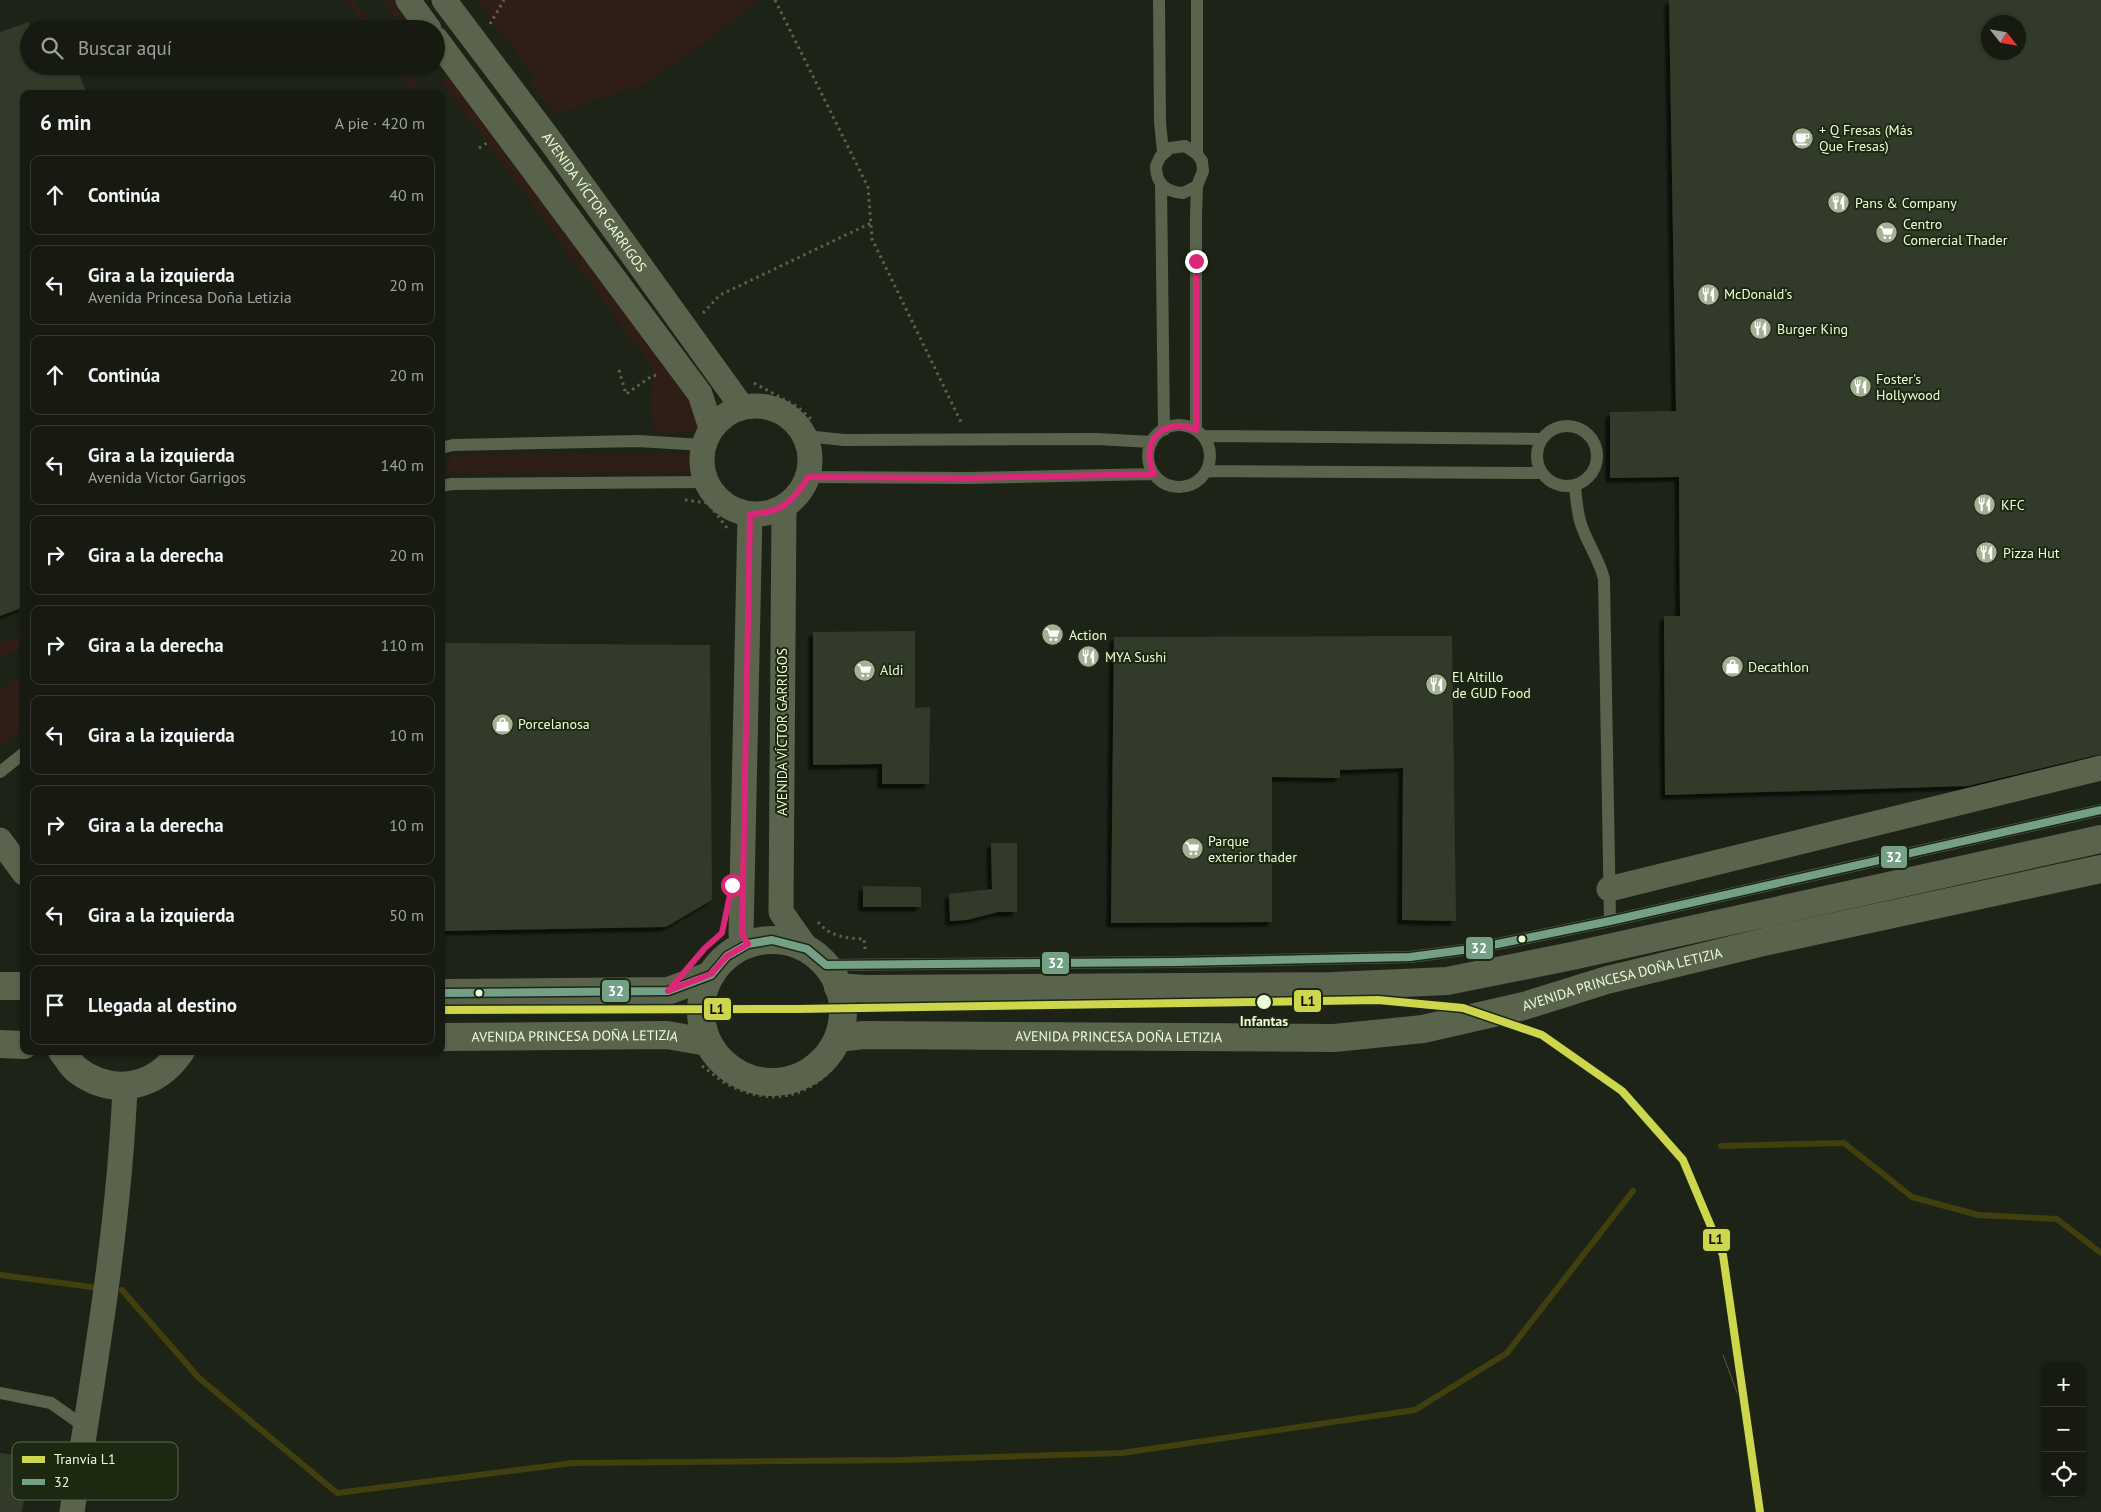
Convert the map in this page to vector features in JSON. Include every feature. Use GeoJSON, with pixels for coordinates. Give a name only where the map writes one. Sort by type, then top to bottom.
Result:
{"type":"FeatureCollection","features":[{"type":"Feature","properties":{"kind":"street"},"geometry":{"type":"LineString","coordinates":[[408,0],[422,20]]}},
{"type":"Feature","properties":{"kind":"street","name":"AVENIDA VÍCTOR GARRIGOS"},"geometry":{"type":"LineString","coordinates":[[444,0],[549,139],[742,407]]}},
{"type":"Feature","properties":{"kind":"street","name":"AVENIDA VÍCTOR GARRIGOS"},"geometry":{"type":"LineString","coordinates":[[445,51],[700,394],[707,437]]}},
{"type":"Feature","properties":{"kind":"street"},"geometry":{"type":"LineString","coordinates":[[760,405],[778,409],[810,429],[808,477],[798,494],[784,507],[766,514],[750,514],[731,509],[716,498],[706,482],[701,463],[707,437],[724,415],[742,407],[760,405]]}},
{"type":"Feature","properties":{"kind":"street","name":"AVENIDA VÍCTOR GARRIGOS"},"geometry":{"type":"LineString","coordinates":[[784,507],[781,912],[824,967]]}},
{"type":"Feature","properties":{"kind":"street"},"geometry":{"type":"LineString","coordinates":[[748,944],[742,935],[750,514]]}},
{"type":"Feature","properties":{"kind":"street"},"geometry":{"type":"LineString","coordinates":[[1609,889],[2101,768]]}},
{"type":"Feature","properties":{"kind":"street"},"geometry":{"type":"LineString","coordinates":[[445,993],[668,991],[705,964],[727,956],[748,944],[772,940],[824,967],[874,989],[1342,986],[1447,981],[1580,954],[2101,839]]}},
{"type":"Feature","properties":{"kind":"street"},"geometry":{"type":"LineString","coordinates":[[0,840],[20,868]]}},
{"type":"Feature","properties":{"kind":"street","name":"AVENIDA PRINCESA DOÑA LETIZIA"},"geometry":{"type":"LineString","coordinates":[[840,1048],[864,1035],[1334,1038],[1423,1029],[1524,1006],[1607,980],[1768,941],[2101,869]]}},
{"type":"Feature","properties":{"kind":"street"},"geometry":{"type":"LineString","coordinates":[[705,964],[701,1016],[701,1051],[718,1058],[738,1074],[762,1082],[787,1081],[810,1071],[829,1054],[840,1048],[843,1014],[842,996],[824,967]]}},
{"type":"Feature","properties":{"kind":"street"},"geometry":{"type":"LineString","coordinates":[[0,986],[20,986]]}},
{"type":"Feature","properties":{"kind":"street","name":"AVENIDA PRINCESA DOÑA LETIZIA"},"geometry":{"type":"LineString","coordinates":[[445,1037],[667,1035],[701,1051]]}},
{"type":"Feature","properties":{"kind":"street"},"geometry":{"type":"LineString","coordinates":[[0,1044],[20,1045]]}},
{"type":"Feature","properties":{"kind":"street"},"geometry":{"type":"LineString","coordinates":[[65,1055],[75,1069],[98,1082],[124,1087],[150,1080],[172,1065],[178,1055]]}},
{"type":"Feature","properties":{"kind":"street"},"geometry":{"type":"LineString","coordinates":[[83,1442],[113,1240],[123,1150],[124,1087]]}},
{"type":"Feature","properties":{"kind":"lane"},"geometry":{"type":"LineString","coordinates":[[1159,0],[1160,122],[1164,152]]}},
{"type":"Feature","properties":{"kind":"lane"},"geometry":{"type":"LineString","coordinates":[[1197,0],[1197,154]]}},
{"type":"Feature","properties":{"kind":"lane"},"geometry":{"type":"LineString","coordinates":[[1164,430],[1161,184],[1156,166],[1164,152],[1177,146],[1192,149],[1202,161],[1204,171],[1197,186],[1199,433],[1208,447],[1210,460],[1206,471],[1198,480],[1188,486],[1176,487],[1165,484],[1154,474],[1149,464],[1148,452],[1152,442],[1164,430],[1180,426],[1199,433],[1542,440]]}},
{"type":"Feature","properties":{"kind":"lane"},"geometry":{"type":"LineString","coordinates":[[1161,184],[1167,190],[1183,193],[1197,186]]}},
{"type":"Feature","properties":{"kind":"lane"},"geometry":{"type":"LineString","coordinates":[[1562,426],[1581,429],[1589,435],[1596,449],[1596,465],[1588,478],[1574,486],[1560,486],[1546,479],[1541,473],[1536,456],[1542,440],[1547,433],[1562,426]]}},
{"type":"Feature","properties":{"kind":"lane"},"geometry":{"type":"LineString","coordinates":[[810,429],[844,440],[1098,439],[1152,442]]}},
{"type":"Feature","properties":{"kind":"lane"},"geometry":{"type":"LineString","coordinates":[[447,446],[638,441],[707,437]]}},
{"type":"Feature","properties":{"kind":"lane"},"geometry":{"type":"LineString","coordinates":[[1206,471],[1541,473]]}},
{"type":"Feature","properties":{"kind":"lane"},"geometry":{"type":"LineString","coordinates":[[808,477],[968,478],[1154,474]]}},
{"type":"Feature","properties":{"kind":"lane"},"geometry":{"type":"LineString","coordinates":[[447,485],[706,482]]}},
{"type":"Feature","properties":{"kind":"lane"},"geometry":{"type":"LineString","coordinates":[[1574,486],[1580,521],[1589,544],[1600,562],[1604,579],[1610,921]]}},
{"type":"Feature","properties":{"kind":"lane"},"geometry":{"type":"LineString","coordinates":[[0,772],[20,756]]}},
{"type":"Feature","properties":{"kind":"lane"},"geometry":{"type":"LineString","coordinates":[[824,967],[1410,957],[1478,948],[1610,921],[2101,810]]}},
{"type":"Feature","properties":{"kind":"lane"},"geometry":{"type":"LineString","coordinates":[[0,1392],[51,1403],[85,1427]]}},
{"type":"Feature","properties":{"kind":"path"},"geometry":{"type":"LineString","coordinates":[[486,32],[504,0]]}},
{"type":"Feature","properties":{"kind":"path"},"geometry":{"type":"LineString","coordinates":[[775,0],[868,187],[872,239],[962,422],[955,422]]}},
{"type":"Feature","properties":{"kind":"path"},"geometry":{"type":"LineString","coordinates":[[698,318],[720,296],[870,223]]}},
{"type":"Feature","properties":{"kind":"path"},"geometry":{"type":"LineString","coordinates":[[618,370],[626,394],[652,376],[661,374]]}},
{"type":"Feature","properties":{"kind":"path"},"geometry":{"type":"LineString","coordinates":[[752,383],[798,407],[810,429]]}},
{"type":"Feature","properties":{"kind":"path"},"geometry":{"type":"LineString","coordinates":[[705,964],[722,933]]}},
{"type":"Feature","properties":{"kind":"path"},"geometry":{"type":"LineString","coordinates":[[701,1051],[730,1086],[764,1097],[787,1098],[827,1076],[840,1048]]}},
{"type":"Feature","properties":{"kind":"shaded area"},"geometry":{"type":"Polygon","coordinates":[[[346,0],[354,0],[369,20],[360,20],[346,0]]]}},
{"type":"Feature","properties":{"kind":"shaded area"},"geometry":{"type":"Polygon","coordinates":[[[382,0],[399,0],[413,20],[396,20],[382,0]]]}},
{"type":"Feature","properties":{"kind":"shaded area"},"geometry":{"type":"Polygon","coordinates":[[[477,0],[758,0],[727,26],[648,82],[555,115],[528,80],[534,76],[477,0]]]}},
{"type":"Feature","properties":{"kind":"shaded area"},"geometry":{"type":"Polygon","coordinates":[[[452,73],[698,406],[705,430],[664,434],[654,428],[651,411],[652,367],[441,81],[452,73]]]}},
{"type":"Feature","properties":{"kind":"shaded area"},"geometry":{"type":"Polygon","coordinates":[[[401,75],[410,75],[421,90],[412,90],[401,75]]]}},
{"type":"Feature","properties":{"kind":"shaded area"},"geometry":{"type":"Polygon","coordinates":[[[697,453],[697,472],[456,473],[448,471],[446,464],[452,455],[697,453]]]}},
{"type":"Feature","properties":{"kind":"shaded area"},"geometry":{"type":"Polygon","coordinates":[[[20,636],[20,648],[0,660],[0,643],[20,636]]]}},
{"type":"Feature","properties":{"kind":"shaded area"},"geometry":{"type":"Polygon","coordinates":[[[20,677],[20,732],[0,746],[0,689],[20,677]]]}},
{"type":"Feature","properties":{"kind":"building","name":"Centro Comercial Thader"},"geometry":{"type":"Polygon","coordinates":[[[1669,0],[2101,0],[2101,754],[1968,786],[1665,795],[1664,616],[1680,616],[1679,477],[1610,478],[1610,412],[1676,411],[1669,0]]]}},
{"type":"Feature","properties":{"kind":"building"},"geometry":{"type":"Polygon","coordinates":[[[20,25],[20,75],[80,75],[85,90],[20,90],[20,608],[0,616],[0,32],[20,25]]]}},
{"type":"Feature","properties":{"kind":"building","name":"Aldi"},"geometry":{"type":"Polygon","coordinates":[[[915,631],[915,708],[930,707],[929,784],[882,784],[882,764],[813,765],[813,632],[915,631]]]}},
{"type":"Feature","properties":{"kind":"building","name":"Parque exterior thader"},"geometry":{"type":"Polygon","coordinates":[[[1452,636],[1456,921],[1402,920],[1403,768],[1340,770],[1340,778],[1272,777],[1272,922],[1111,923],[1114,637],[1452,636]]]}},
{"type":"Feature","properties":{"kind":"building"},"geometry":{"type":"Polygon","coordinates":[[[445,643],[710,645],[712,900],[666,927],[445,931],[445,643]]]}},
{"type":"Feature","properties":{"kind":"building"},"geometry":{"type":"Polygon","coordinates":[[[991,843],[1017,843],[1017,912],[998,912],[967,920],[950,921],[949,894],[992,889],[991,843]]]}},
{"type":"Feature","properties":{"kind":"building"},"geometry":{"type":"Polygon","coordinates":[[[863,886],[921,887],[921,907],[863,907],[863,886]]]}},
{"type":"Feature","properties":{"kind":"building"},"geometry":{"type":"Polygon","coordinates":[[[0,1453],[12,1455],[12,1500],[24,1500],[22,1512],[0,1512],[0,1453]]]}},
{"type":"Feature","properties":{"kind":"waterway"},"geometry":{"type":"LineString","coordinates":[[1721,1146],[1844,1143],[1912,1197],[1978,1215],[2057,1219],[2101,1253]]}},
{"type":"Feature","properties":{"kind":"waterway"},"geometry":{"type":"LineString","coordinates":[[122,1290],[199,1378],[337,1493],[573,1463],[900,1460],[1122,1453],[1415,1410],[1507,1353],[1633,1191]]}},
{"type":"Feature","properties":{"kind":"waterway"},"geometry":{"type":"LineString","coordinates":[[0,1275],[92,1287]]}},
{"type":"Feature","properties":{"kind":"tram line","name":"L1"},"geometry":{"type":"LineString","coordinates":[[445,1010],[796,1009],[1378,1000],[1463,1008],[1542,1035],[1622,1091],[1683,1160],[1723,1255],[1760,1512]]}},
{"type":"Feature","properties":{"kind":"tram line"},"geometry":{"type":"LineString","coordinates":[[1723,1355],[1746,1416]]}},
{"type":"Feature","properties":{"kind":"transit line","name":"32"},"geometry":{"type":"LineString","coordinates":[[445,993],[668,991],[711,975],[727,956],[748,944],[772,940],[807,949],[826,965],[1176,962],[1410,957],[1478,948],[1610,921],[2101,810]]}},
{"type":"Feature","properties":{"kind":"place","name":"+ Q Fresas (Más Que Fresas)"},"geometry":{"type":"Point","coordinates":[1803,138]}},
{"type":"Feature","properties":{"kind":"place","name":"Pans & Company"},"geometry":{"type":"Point","coordinates":[1839,203]}},
{"type":"Feature","properties":{"kind":"place","name":"Centro Comercial Thader"},"geometry":{"type":"Point","coordinates":[1887,232]}},
{"type":"Feature","properties":{"kind":"place","name":"McDonald's"},"geometry":{"type":"Point","coordinates":[1708,294]}},
{"type":"Feature","properties":{"kind":"place","name":"Burger King"},"geometry":{"type":"Point","coordinates":[1761,329]}},
{"type":"Feature","properties":{"kind":"place","name":"Foster's Hollywood"},"geometry":{"type":"Point","coordinates":[1860,387]}},
{"type":"Feature","properties":{"kind":"place","name":"KFC"},"geometry":{"type":"Point","coordinates":[1985,505]}},
{"type":"Feature","properties":{"kind":"place","name":"Pizza Hut"},"geometry":{"type":"Point","coordinates":[1987,553]}},
{"type":"Feature","properties":{"kind":"place","name":"Action"},"geometry":{"type":"Point","coordinates":[1053,635]}},
{"type":"Feature","properties":{"kind":"place","name":"MYA Sushi"},"geometry":{"type":"Point","coordinates":[1089,657]}},
{"type":"Feature","properties":{"kind":"place","name":"Decathlon"},"geometry":{"type":"Point","coordinates":[1732,667]}},
{"type":"Feature","properties":{"kind":"place","name":"Aldi"},"geometry":{"type":"Point","coordinates":[864,670]}},
{"type":"Feature","properties":{"kind":"place","name":"El Altillo de GUD Food"},"geometry":{"type":"Point","coordinates":[1436,685]}},
{"type":"Feature","properties":{"kind":"place","name":"Porcelanosa"},"geometry":{"type":"Point","coordinates":[502,724]}},
{"type":"Feature","properties":{"kind":"place","name":"Parque exterior thader"},"geometry":{"type":"Point","coordinates":[1192,849]}},
{"type":"Feature","properties":{"kind":"place","name":"Infantas"},"geometry":{"type":"Point","coordinates":[1264,1002]}},
{"type":"Feature","properties":{"kind":"route"},"geometry":{"type":"LineString","coordinates":[[732,885],[722,933],[705,948],[668,991],[711,974],[727,956],[748,944],[742,935],[750,514],[766,514],[784,507],[798,494],[808,477],[968,478],[1154,474],[1149,464],[1148,452],[1154,438],[1172,426],[1188,427],[1196,430],[1196,261]]}}]}
